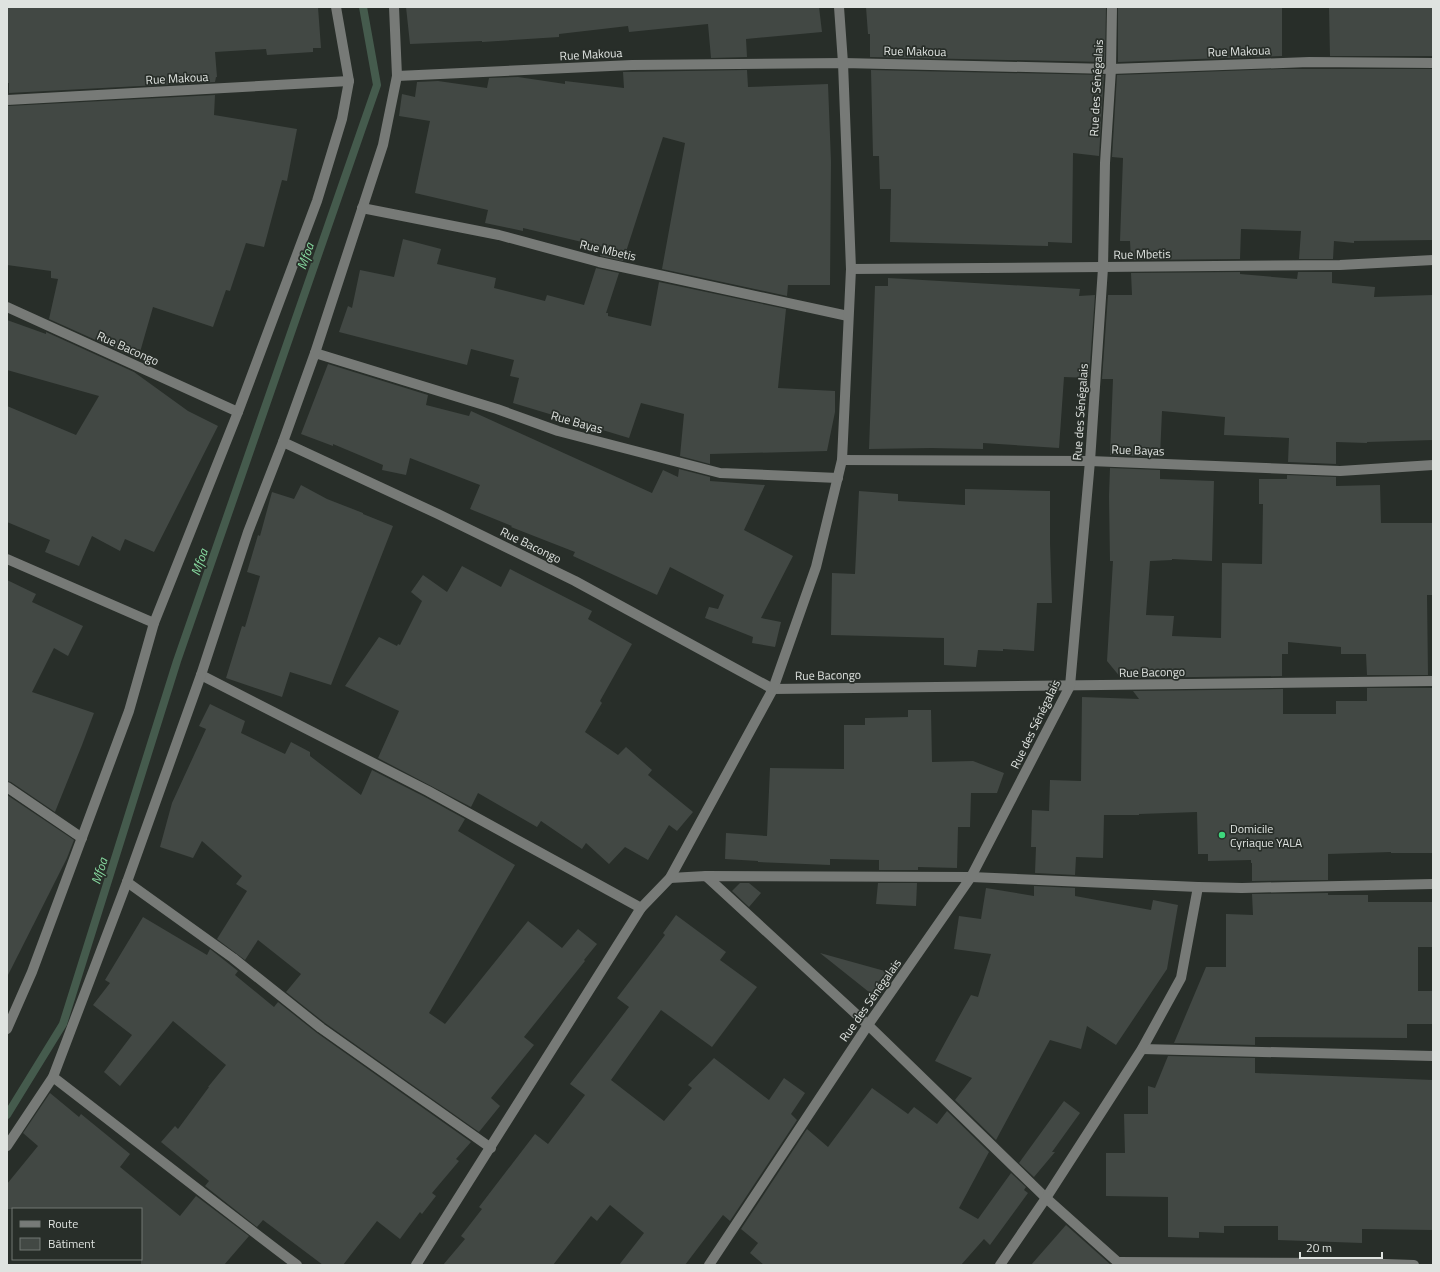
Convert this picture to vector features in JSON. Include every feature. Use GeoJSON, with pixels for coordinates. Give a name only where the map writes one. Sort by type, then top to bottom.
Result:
{"type":"FeatureCollection","features":[{"type":"Feature","properties":{"kind":"street"},"geometry":{"type":"LineString","coordinates":[[7,1029],[32,972],[129,711],[154,623],[238,412],[316,200],[342,119],[349,81],[336,7]]}},
{"type":"Feature","properties":{"kind":"street"},"geometry":{"type":"LineString","coordinates":[[7,1146],[54,1077],[127,882],[201,674],[248,532],[283,442],[315,353],[383,144],[397,76],[394,7]]}},
{"type":"Feature","properties":{"kind":"street"},"geometry":{"type":"LineString","coordinates":[[416,1265],[641,908],[670,878],[773,689],[816,567],[842,460],[851,269],[840,7]]}},
{"type":"Feature","properties":{"kind":"street","name":"Rue des Sénégalais"},"geometry":{"type":"LineString","coordinates":[[709,1265],[868,1025],[971,878],[1070,686],[1090,461],[1103,268],[1105,163],[1111,69],[1112,7]]}},
{"type":"Feature","properties":{"kind":"street","name":"Rue Makoua"},"geometry":{"type":"LineString","coordinates":[[397,76],[632,65],[843,63],[1111,69],[1309,62],[1433,63]]}},
{"type":"Feature","properties":{"kind":"street","name":"Rue Makoua"},"geometry":{"type":"LineString","coordinates":[[7,100],[349,81]]}},
{"type":"Feature","properties":{"kind":"street","name":"Rue Mbetis"},"geometry":{"type":"LineString","coordinates":[[362,208],[499,235],[599,262],[848,316]]}},
{"type":"Feature","properties":{"kind":"street","name":"Rue Mbetis"},"geometry":{"type":"LineString","coordinates":[[851,269],[1340,265],[1433,260]]}},
{"type":"Feature","properties":{"kind":"street","name":"Rue Bacongo"},"geometry":{"type":"LineString","coordinates":[[7,307],[238,412]]}},
{"type":"Feature","properties":{"kind":"street","name":"Rue Bayas"},"geometry":{"type":"LineString","coordinates":[[315,353],[497,410],[558,431],[720,473],[838,478]]}},
{"type":"Feature","properties":{"kind":"street","name":"Rue Bacongo"},"geometry":{"type":"LineString","coordinates":[[283,442],[438,514],[575,581],[773,689],[1433,681]]}},
{"type":"Feature","properties":{"kind":"street","name":"Rue Bayas"},"geometry":{"type":"LineString","coordinates":[[842,460],[1090,461],[1340,471],[1433,465]]}},
{"type":"Feature","properties":{"kind":"street"},"geometry":{"type":"LineString","coordinates":[[7,559],[154,623]]}},
{"type":"Feature","properties":{"kind":"street"},"geometry":{"type":"LineString","coordinates":[[201,674],[428,791],[641,908]]}},
{"type":"Feature","properties":{"kind":"street"},"geometry":{"type":"LineString","coordinates":[[7,787],[82,838]]}},
{"type":"Feature","properties":{"kind":"street"},"geometry":{"type":"LineString","coordinates":[[670,878],[706,876],[971,878],[1242,888],[1433,884]]}},
{"type":"Feature","properties":{"kind":"street"},"geometry":{"type":"LineString","coordinates":[[706,876],[868,1025],[1046,1198],[1120,1264],[1355,1263],[1414,1265]]}},
{"type":"Feature","properties":{"kind":"street"},"geometry":{"type":"LineString","coordinates":[[127,882],[233,958],[321,1028],[491,1148]]}},
{"type":"Feature","properties":{"kind":"street"},"geometry":{"type":"LineString","coordinates":[[1000,1265],[1046,1198],[1142,1049],[1180,978],[1198,887]]}},
{"type":"Feature","properties":{"kind":"street"},"geometry":{"type":"LineString","coordinates":[[1142,1049],[1433,1056]]}},
{"type":"Feature","properties":{"kind":"street"},"geometry":{"type":"LineString","coordinates":[[54,1077],[204,1195],[297,1265]]}},
{"type":"Feature","properties":{"kind":"building"},"geometry":{"type":"Polygon","coordinates":[[[7,7],[318,7],[321,48],[313,48],[313,52],[267,55],[266,49],[215,52],[217,77],[215,82],[9,93],[9,83],[7,83],[7,7]]]}},
{"type":"Feature","properties":{"kind":"building"},"geometry":{"type":"Polygon","coordinates":[[[406,7],[819,7],[822,32],[746,39],[747,57],[711,58],[708,24],[629,32],[628,26],[559,34],[559,37],[482,42],[410,44],[406,7]]]}},
{"type":"Feature","properties":{"kind":"building"},"geometry":{"type":"Polygon","coordinates":[[[866,7],[1106,7],[1105,62],[870,57],[870,34],[868,34],[866,7]]]}},
{"type":"Feature","properties":{"kind":"building"},"geometry":{"type":"Polygon","coordinates":[[[1118,7],[1282,7],[1282,56],[1118,62],[1118,7]]]}},
{"type":"Feature","properties":{"kind":"building"},"geometry":{"type":"Polygon","coordinates":[[[1329,7],[1433,7],[1433,56],[1330,56],[1329,7]]]}},
{"type":"Feature","properties":{"kind":"building"},"geometry":{"type":"Polygon","coordinates":[[[1282,69],[1433,69],[1433,240],[1354,241],[1354,243],[1334,241],[1333,259],[1299,259],[1301,231],[1241,229],[1240,259],[1131,260],[1130,241],[1120,241],[1123,158],[1112,157],[1117,75],[1282,69]]]}},
{"type":"Feature","properties":{"kind":"building"},"geometry":{"type":"Polygon","coordinates":[[[747,70],[748,87],[828,84],[831,162],[830,285],[788,285],[787,296],[662,269],[685,143],[663,137],[623,261],[600,256],[603,247],[523,228],[523,231],[485,223],[488,210],[415,193],[430,121],[399,116],[402,94],[415,97],[417,82],[438,81],[487,88],[489,78],[518,77],[565,84],[565,81],[624,88],[623,72],[747,70]]]}},
{"type":"Feature","properties":{"kind":"building"},"geometry":{"type":"Polygon","coordinates":[[[871,70],[1104,75],[1099,156],[1073,153],[1072,243],[1048,242],[1048,246],[890,242],[891,189],[880,189],[879,156],[873,156],[871,70]]]}},
{"type":"Feature","properties":{"kind":"building"},"geometry":{"type":"Polygon","coordinates":[[[215,95],[214,115],[297,129],[287,181],[282,180],[264,247],[246,243],[230,291],[226,290],[213,327],[153,307],[138,359],[49,319],[58,279],[51,278],[51,271],[7,265],[8,106],[215,95]]]}},
{"type":"Feature","properties":{"kind":"building"},"geometry":{"type":"Polygon","coordinates":[[[403,239],[441,249],[437,264],[496,278],[494,288],[545,301],[547,295],[584,305],[596,268],[619,273],[606,313],[608,313],[608,316],[651,326],[659,282],[786,309],[778,388],[835,391],[835,412],[827,451],[710,454],[710,464],[680,456],[684,414],[641,403],[629,438],[513,403],[519,378],[510,376],[514,360],[471,349],[467,365],[339,332],[348,306],[352,308],[360,270],[394,277],[403,239]]]}},
{"type":"Feature","properties":{"kind":"building"},"geometry":{"type":"Polygon","coordinates":[[[1240,272],[1240,274],[1297,279],[1298,272],[1332,272],[1332,283],[1375,287],[1374,297],[1433,295],[1433,440],[1367,443],[1336,442],[1336,464],[1288,462],[1289,438],[1224,435],[1225,417],[1162,411],[1160,457],[1110,455],[1113,379],[1102,379],[1108,295],[1132,295],[1131,273],[1240,272]]]}},
{"type":"Feature","properties":{"kind":"building"},"geometry":{"type":"Polygon","coordinates":[[[888,278],[1080,289],[1079,296],[1095,295],[1089,378],[1064,377],[1059,448],[983,443],[983,449],[869,449],[875,286],[888,286],[888,278]]]}},
{"type":"Feature","properties":{"kind":"building"},"geometry":{"type":"Polygon","coordinates":[[[7,320],[46,334],[46,332],[134,372],[188,411],[218,426],[154,552],[125,539],[120,551],[92,536],[79,566],[45,552],[50,540],[7,522],[7,406],[76,435],[99,396],[7,370],[7,320]]]}},
{"type":"Feature","properties":{"kind":"building"},"geometry":{"type":"Polygon","coordinates":[[[328,364],[428,395],[426,405],[469,416],[471,411],[652,493],[663,470],[678,477],[679,469],[710,477],[710,481],[765,485],[744,530],[793,556],[761,618],[781,622],[775,647],[752,643],[753,637],[705,618],[709,607],[718,609],[724,595],[670,567],[657,595],[573,556],[575,552],[470,509],[480,485],[410,458],[406,475],[382,470],[383,465],[333,444],[333,446],[301,434],[328,364]]]}},
{"type":"Feature","properties":{"kind":"building"},"geometry":{"type":"Polygon","coordinates":[[[1110,468],[1160,470],[1160,479],[1214,481],[1212,561],[1172,559],[1150,561],[1146,615],[1174,616],[1172,636],[1221,638],[1222,563],[1262,564],[1263,504],[1259,504],[1259,479],[1287,479],[1287,475],[1336,477],[1336,486],[1380,485],[1381,523],[1433,523],[1433,595],[1427,595],[1428,675],[1367,675],[1366,654],[1341,654],[1341,647],[1288,642],[1288,654],[1282,654],[1282,676],[1121,678],[1107,661],[1113,561],[1110,561],[1110,468]]]}},
{"type":"Feature","properties":{"kind":"building"},"geometry":{"type":"Polygon","coordinates":[[[301,485],[327,499],[393,526],[331,685],[290,672],[282,697],[226,678],[242,626],[245,627],[260,576],[247,572],[258,535],[260,536],[272,492],[294,499],[301,485]]]}},
{"type":"Feature","properties":{"kind":"building"},"geometry":{"type":"Polygon","coordinates":[[[965,489],[1050,491],[1052,603],[1037,603],[1034,651],[1003,649],[1003,651],[978,650],[976,667],[944,665],[944,638],[831,635],[832,573],[855,574],[859,491],[898,494],[898,501],[965,505],[965,489]]]}},
{"type":"Feature","properties":{"kind":"building"},"geometry":{"type":"Polygon","coordinates":[[[462,566],[501,587],[510,569],[592,611],[588,619],[632,644],[600,701],[602,703],[585,732],[618,755],[626,747],[652,770],[648,775],[693,812],[677,831],[669,825],[648,860],[625,847],[609,864],[586,843],[582,849],[541,821],[537,827],[478,793],[471,807],[378,758],[399,711],[345,686],[379,637],[397,646],[398,644],[400,645],[422,601],[411,592],[423,575],[447,592],[462,566]]]}},
{"type":"Feature","properties":{"kind":"building"},"geometry":{"type":"Polygon","coordinates":[[[7,580],[36,594],[32,602],[83,626],[68,656],[54,648],[32,692],[94,713],[55,812],[11,782],[7,781],[7,580]]]}},
{"type":"Feature","properties":{"kind":"building"},"geometry":{"type":"Polygon","coordinates":[[[1367,688],[1433,688],[1433,853],[1391,852],[1328,854],[1328,880],[1252,881],[1251,860],[1208,861],[1208,854],[1198,854],[1197,812],[1104,815],[1103,858],[1076,857],[1075,875],[1035,873],[1036,847],[1031,847],[1032,810],[1049,811],[1050,780],[1081,781],[1082,697],[1139,699],[1133,691],[1283,689],[1283,714],[1336,714],[1336,701],[1367,701],[1367,688]]]}},
{"type":"Feature","properties":{"kind":"building"},"geometry":{"type":"Polygon","coordinates":[[[210,704],[245,721],[241,733],[285,754],[291,742],[310,752],[310,756],[361,795],[372,770],[425,797],[465,819],[458,831],[515,865],[429,1013],[445,1024],[528,921],[562,948],[578,929],[597,944],[524,1037],[534,1045],[491,1098],[500,1106],[479,1132],[325,1023],[286,992],[301,974],[258,940],[245,960],[217,939],[247,891],[236,884],[242,876],[202,841],[193,858],[160,847],[172,803],[206,729],[199,726],[210,704]]]}},
{"type":"Feature","properties":{"kind":"building"},"geometry":{"type":"Polygon","coordinates":[[[908,710],[931,710],[932,762],[973,761],[1004,773],[997,793],[971,793],[970,827],[958,827],[957,868],[918,867],[918,870],[879,870],[879,860],[830,859],[830,865],[725,859],[726,833],[767,836],[770,768],[844,769],[844,725],[865,725],[865,718],[908,717],[908,710]]]}},
{"type":"Feature","properties":{"kind":"building"},"geometry":{"type":"Polygon","coordinates":[[[7,795],[74,840],[67,858],[7,977],[7,795]]]}},
{"type":"Feature","properties":{"kind":"building"},"geometry":{"type":"Polygon","coordinates":[[[740,883],[749,883],[761,893],[749,907],[732,891],[740,883]]]}},
{"type":"Feature","properties":{"kind":"building"},"geometry":{"type":"Polygon","coordinates":[[[878,883],[917,883],[916,906],[876,904],[878,883]]]}},
{"type":"Feature","properties":{"kind":"building"},"geometry":{"type":"Polygon","coordinates":[[[1034,886],[1075,888],[1075,896],[1151,910],[1153,900],[1178,905],[1167,969],[1116,1045],[1087,1026],[1081,1049],[1050,1040],[996,1140],[955,1100],[972,1078],[935,1061],[971,995],[978,997],[991,954],[954,949],[959,916],[981,919],[986,888],[1034,896],[1034,886]]]}},
{"type":"Feature","properties":{"kind":"building"},"geometry":{"type":"Polygon","coordinates":[[[1328,893],[1328,895],[1368,895],[1368,902],[1433,902],[1433,947],[1418,947],[1418,991],[1433,991],[1433,1024],[1407,1024],[1407,1038],[1255,1037],[1255,1045],[1174,1043],[1206,967],[1226,967],[1226,914],[1253,915],[1252,894],[1328,893]]]}},
{"type":"Feature","properties":{"kind":"building"},"geometry":{"type":"Polygon","coordinates":[[[676,915],[726,952],[720,960],[757,987],[712,1047],[661,1010],[611,1080],[664,1121],[692,1088],[688,1085],[714,1058],[769,1100],[784,1078],[805,1093],[791,1114],[797,1120],[730,1221],[723,1215],[685,1265],[619,1265],[644,1233],[610,1205],[597,1221],[591,1216],[553,1265],[443,1265],[465,1239],[461,1236],[482,1209],[479,1207],[535,1134],[548,1144],[585,1095],[570,1084],[629,1007],[617,998],[665,935],[663,933],[676,915]]]}},
{"type":"Feature","properties":{"kind":"building"},"geometry":{"type":"Polygon","coordinates":[[[143,917],[207,955],[210,949],[238,971],[235,975],[274,1007],[278,1002],[317,1033],[471,1142],[456,1159],[459,1161],[432,1193],[436,1196],[422,1214],[420,1212],[400,1239],[377,1221],[343,1265],[323,1265],[263,1220],[257,1227],[205,1186],[209,1181],[161,1142],[175,1126],[178,1129],[226,1065],[173,1021],[120,1086],[104,1072],[132,1035],[93,1005],[110,983],[105,980],[143,917]]]}},
{"type":"Feature","properties":{"kind":"building"},"geometry":{"type":"Polygon","coordinates":[[[820,953],[892,973],[874,996],[820,953]]]}},
{"type":"Feature","properties":{"kind":"building"},"geometry":{"type":"Polygon","coordinates":[[[1168,1056],[1255,1058],[1255,1073],[1433,1080],[1433,1230],[1362,1229],[1362,1243],[1278,1240],[1278,1226],[1224,1226],[1224,1233],[1199,1232],[1199,1238],[1168,1237],[1168,1197],[1106,1196],[1106,1153],[1125,1153],[1124,1114],[1148,1114],[1148,1086],[1155,1088],[1168,1056]]]}},
{"type":"Feature","properties":{"kind":"building"},"geometry":{"type":"Polygon","coordinates":[[[872,1088],[908,1114],[914,1107],[937,1124],[947,1111],[989,1152],[959,1208],[978,1219],[1011,1173],[1026,1187],[1024,1190],[1028,1193],[990,1245],[984,1239],[961,1265],[764,1265],[750,1253],[758,1243],[741,1229],[807,1129],[828,1147],[872,1088]]]}},
{"type":"Feature","properties":{"kind":"building"},"geometry":{"type":"Polygon","coordinates":[[[50,1093],[79,1117],[81,1114],[130,1154],[120,1167],[180,1216],[196,1196],[249,1236],[224,1265],[141,1265],[142,1208],[7,1209],[7,1184],[38,1146],[23,1133],[50,1093]]]}},
{"type":"Feature","properties":{"kind":"building"},"geometry":{"type":"Polygon","coordinates":[[[1064,1101],[1080,1113],[1052,1152],[1055,1152],[1034,1177],[1019,1163],[1064,1101]]]}},
{"type":"Feature","properties":{"kind":"building"},"geometry":{"type":"Polygon","coordinates":[[[1066,1225],[1111,1265],[1031,1265],[1066,1225]]]}},
{"type":"Feature","properties":{"kind":"waterway","name":"Mfoa"},"geometry":{"type":"LineString","coordinates":[[7,1115],[63,1024],[177,661],[377,85],[363,7]]}},
{"type":"Feature","properties":{"kind":"place","name":"Domicile Cyriaque YALA"},"geometry":{"type":"Point","coordinates":[1222,835]}}]}
